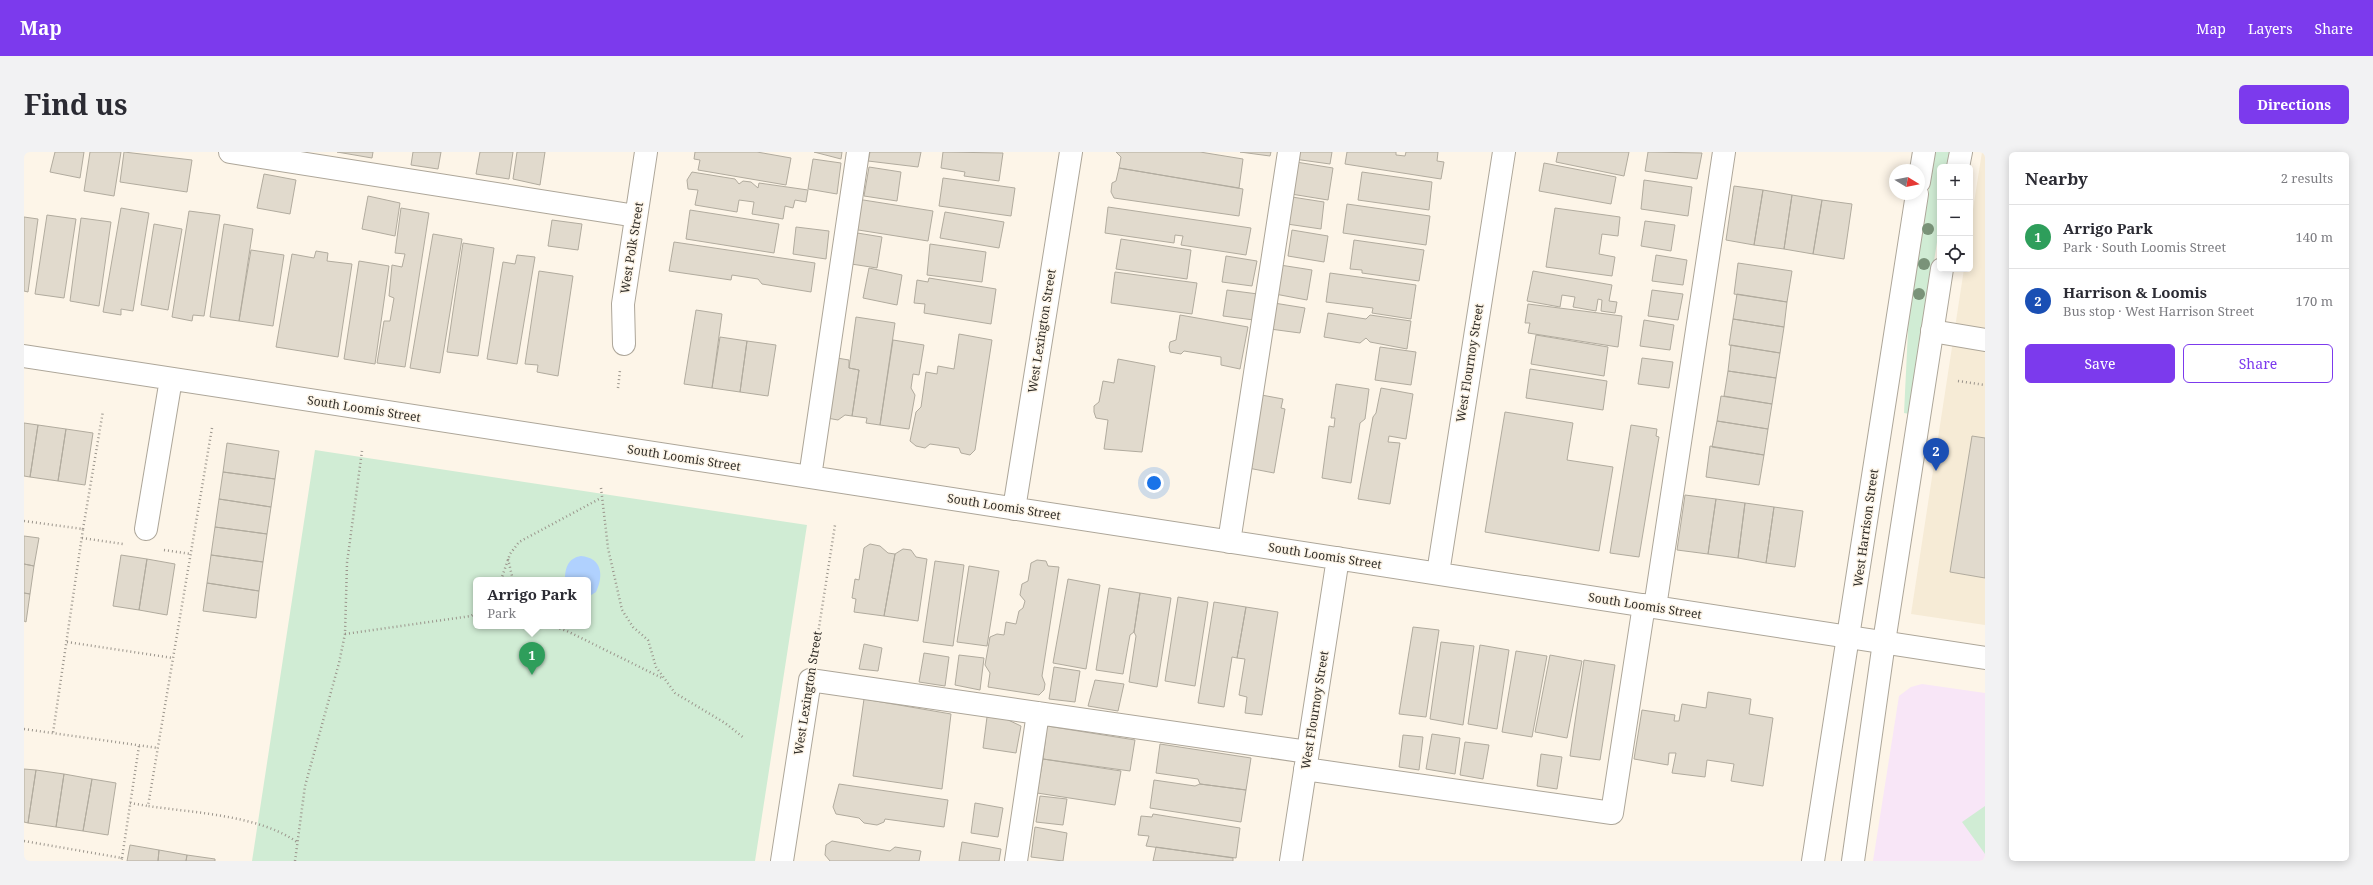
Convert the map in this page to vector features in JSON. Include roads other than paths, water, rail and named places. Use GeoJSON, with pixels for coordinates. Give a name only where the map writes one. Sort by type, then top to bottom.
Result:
{"type":"FeatureCollection","features":[{"type":"Feature","properties":{"kind":"street"},"geometry":{"type":"LineString","coordinates":[[230,152],[636,216]]}},
{"type":"Feature","properties":{"kind":"street","name":"West Polk Street"},"geometry":{"type":"LineString","coordinates":[[624,344],[623,304],[646,152]]}},
{"type":"Feature","properties":{"kind":"street"},"geometry":{"type":"LineString","coordinates":[[810,477],[858,152]]}},
{"type":"Feature","properties":{"kind":"street","name":"West Lexington Street"},"geometry":{"type":"LineString","coordinates":[[1014,509],[1071,152]]}},
{"type":"Feature","properties":{"kind":"street"},"geometry":{"type":"LineString","coordinates":[[1229,542],[1289,152]]}},
{"type":"Feature","properties":{"kind":"street","name":"West Flournoy Street"},"geometry":{"type":"LineString","coordinates":[[1438,573],[1504,152]]}},
{"type":"Feature","properties":{"kind":"street"},"geometry":{"type":"LineString","coordinates":[[1016,861],[1038,713],[1612,814],[1649,606],[1724,152]]}},
{"type":"Feature","properties":{"kind":"street"},"geometry":{"type":"LineString","coordinates":[[1922,164],[1924,152]]}},
{"type":"Feature","properties":{"kind":"street"},"geometry":{"type":"LineString","coordinates":[[1959,164],[1961,152]]}},
{"type":"Feature","properties":{"kind":"street","name":"West Harrison Street"},"geometry":{"type":"LineString","coordinates":[[1813,861],[1916,200]]}},
{"type":"Feature","properties":{"kind":"street"},"geometry":{"type":"LineString","coordinates":[[1853,861],[1884,642],[1942,272]]}},
{"type":"Feature","properties":{"kind":"street"},"geometry":{"type":"LineString","coordinates":[[1932,331],[1985,340]]}},
{"type":"Feature","properties":{"kind":"street","name":"South Loomis Street"},"geometry":{"type":"LineString","coordinates":[[24,356],[1985,658]]}},
{"type":"Feature","properties":{"kind":"street"},"geometry":{"type":"LineString","coordinates":[[146,528],[172,379]]}},
{"type":"Feature","properties":{"kind":"street","name":"West Flournoy Street"},"geometry":{"type":"LineString","coordinates":[[1292,861],[1338,558]]}},
{"type":"Feature","properties":{"kind":"street","name":"West Lexington Street"},"geometry":{"type":"LineString","coordinates":[[782,861],[810,680],[1038,713]]}},
{"type":"Feature","properties":{"kind":"water"},"geometry":{"type":"Polygon","coordinates":[[[577,557],[588,557],[597,564],[599,568],[599,586],[596,592],[591,595],[591,577],[565,577],[568,564],[577,557]]]}},
{"type":"Feature","properties":{"kind":"place","name":"Harrison & Loomis"},"geometry":{"type":"Point","coordinates":[1936,471]}},
{"type":"Feature","properties":{"kind":"place","name":"Arrigo Park"},"geometry":{"type":"Point","coordinates":[532,675]}}]}
